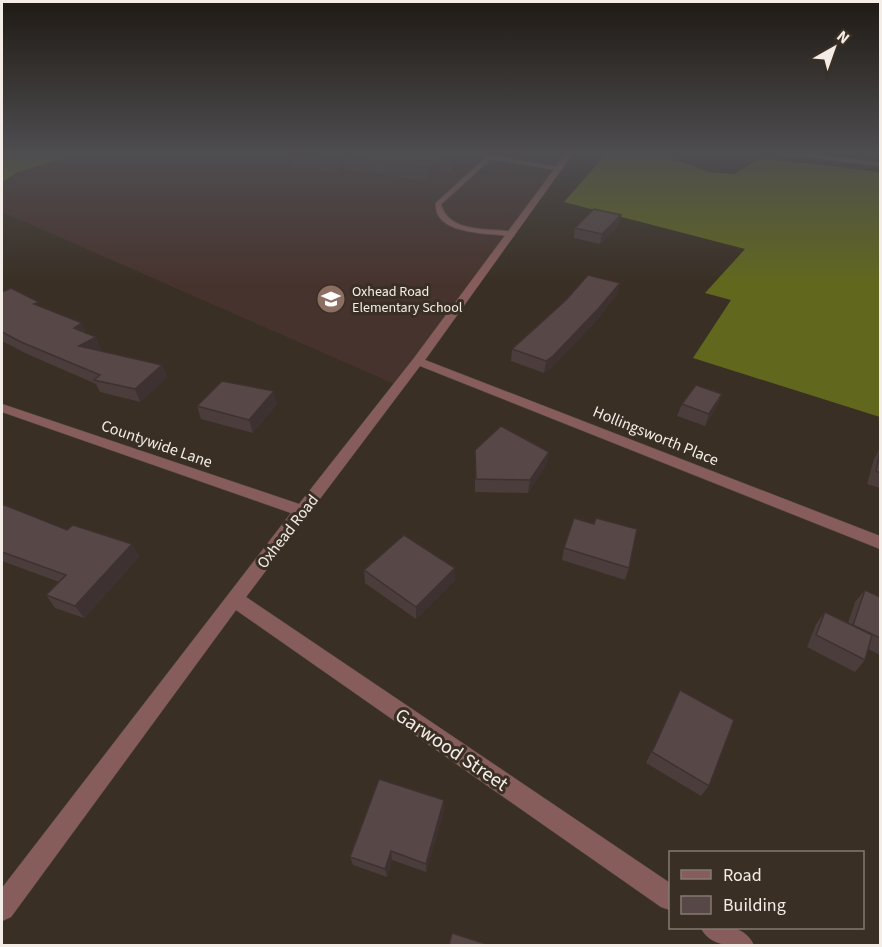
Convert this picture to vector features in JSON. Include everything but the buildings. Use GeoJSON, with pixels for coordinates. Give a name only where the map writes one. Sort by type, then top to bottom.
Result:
{"type":"FeatureCollection","features":[{"type":"Feature","properties":{"kind":"street","name":"Oxhead Road"},"geometry":{"type":"LineString","coordinates":[[2,908],[234,599],[418,361],[538,196]]}},
{"type":"Feature","properties":{"kind":"street","name":"Hollingsworth Place"},"geometry":{"type":"LineString","coordinates":[[418,361],[880,543]]}},
{"type":"Feature","properties":{"kind":"street","name":"Countywide Lane"},"geometry":{"type":"LineString","coordinates":[[2,408],[302,511]]}},
{"type":"Feature","properties":{"kind":"street","name":"Garwood Street"},"geometry":{"type":"LineString","coordinates":[[234,599],[669,897]]}},
{"type":"Feature","properties":{"kind":"street"},"geometry":{"type":"LineString","coordinates":[[717,929],[741,945]]}},
{"type":"Feature","properties":{"kind":"lane"},"geometry":{"type":"LineString","coordinates":[[446,196],[438,204],[445,220],[462,226],[511,234]]}},
{"type":"Feature","properties":{"kind":"shaded area","name":"Oxhead Road Elementary School"},"geometry":{"type":"Polygon","coordinates":[[[2,196],[538,196],[399,386],[2,212],[2,196]]]}},
{"type":"Feature","properties":{"kind":"green space"},"geometry":{"type":"Polygon","coordinates":[[[569,196],[880,196],[880,417],[693,358],[731,300],[705,293],[745,249],[564,202],[569,196]]]}},
{"type":"Feature","properties":{"kind":"place","name":"Oxhead Road Elementary School"},"geometry":{"type":"Point","coordinates":[331,299]}}]}
